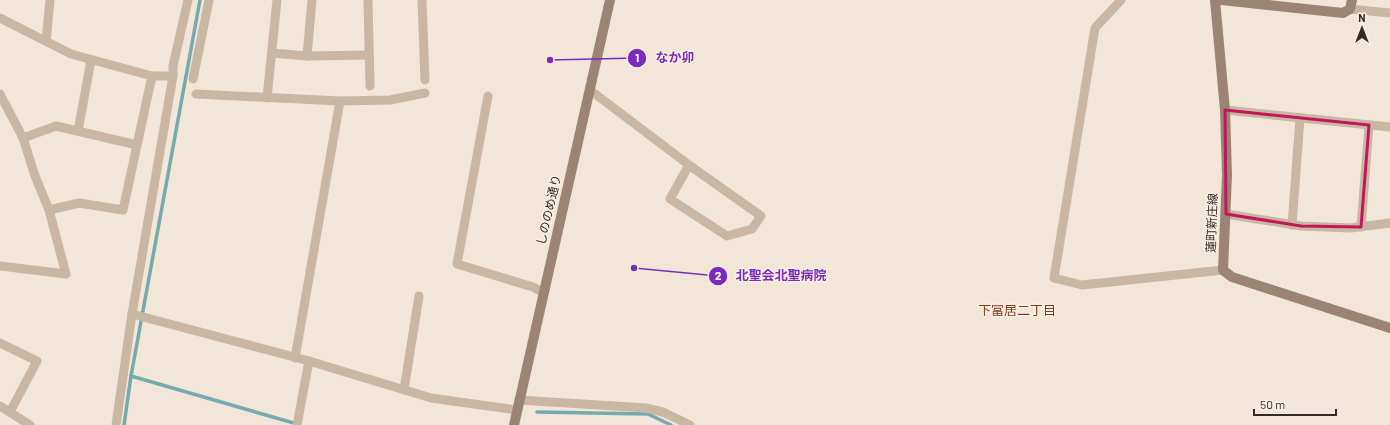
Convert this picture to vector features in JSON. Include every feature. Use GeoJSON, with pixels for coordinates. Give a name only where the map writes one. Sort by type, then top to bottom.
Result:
{"type":"FeatureCollection","features":[{"type":"Feature","properties":{"kind":"main road","name":"しののめ通り"},"geometry":{"type":"LineString","coordinates":[[514,425],[610,0]]}},
{"type":"Feature","properties":{"kind":"main road","name":"蓮町新庄線"},"geometry":{"type":"LineString","coordinates":[[1215,0],[1225,110],[1227,175],[1223,270],[1232,277],[1390,328]]}},
{"type":"Feature","properties":{"kind":"main road"},"geometry":{"type":"LineString","coordinates":[[1222,0],[1343,13],[1351,4]]}},
{"type":"Feature","properties":{"kind":"street"},"geometry":{"type":"LineString","coordinates":[[46,41],[50,0]]}},
{"type":"Feature","properties":{"kind":"street"},"geometry":{"type":"LineString","coordinates":[[116,425],[173,76],[173,66],[188,0]]}},
{"type":"Feature","properties":{"kind":"street"},"geometry":{"type":"LineString","coordinates":[[193,79],[209,0]]}},
{"type":"Feature","properties":{"kind":"street"},"geometry":{"type":"LineString","coordinates":[[267,98],[277,0]]}},
{"type":"Feature","properties":{"kind":"street"},"geometry":{"type":"LineString","coordinates":[[307,56],[312,0]]}},
{"type":"Feature","properties":{"kind":"street"},"geometry":{"type":"LineString","coordinates":[[368,0],[370,86]]}},
{"type":"Feature","properties":{"kind":"street"},"geometry":{"type":"LineString","coordinates":[[422,0],[425,80]]}},
{"type":"Feature","properties":{"kind":"street"},"geometry":{"type":"LineString","coordinates":[[1122,0],[1095,28],[1054,278],[1082,285],[1223,270]]}},
{"type":"Feature","properties":{"kind":"street"},"geometry":{"type":"LineString","coordinates":[[1351,4],[1390,12]]}},
{"type":"Feature","properties":{"kind":"street"},"geometry":{"type":"LineString","coordinates":[[0,18],[71,54],[152,76],[173,76]]}},
{"type":"Feature","properties":{"kind":"street"},"geometry":{"type":"LineString","coordinates":[[272,53],[307,56],[369,55]]}},
{"type":"Feature","properties":{"kind":"street"},"geometry":{"type":"LineString","coordinates":[[78,131],[91,60]]}},
{"type":"Feature","properties":{"kind":"street"},"geometry":{"type":"LineString","coordinates":[[49,210],[79,203],[123,210],[152,76]]}},
{"type":"Feature","properties":{"kind":"street"},"geometry":{"type":"LineString","coordinates":[[590,90],[761,216],[752,229],[727,236],[670,199],[689,164]]}},
{"type":"Feature","properties":{"kind":"street"},"geometry":{"type":"LineString","coordinates":[[196,94],[340,101],[390,100],[425,93]]}},
{"type":"Feature","properties":{"kind":"street"},"geometry":{"type":"LineString","coordinates":[[0,94],[23,138],[35,176],[49,210],[66,274],[0,266]]}},
{"type":"Feature","properties":{"kind":"street"},"geometry":{"type":"LineString","coordinates":[[488,96],[457,264],[533,288],[544,293]]}},
{"type":"Feature","properties":{"kind":"street"},"geometry":{"type":"LineString","coordinates":[[295,358],[340,101]]}},
{"type":"Feature","properties":{"kind":"street"},"geometry":{"type":"LineString","coordinates":[[1225,110],[1390,127]]}},
{"type":"Feature","properties":{"kind":"street"},"geometry":{"type":"LineString","coordinates":[[1292,225],[1300,118]]}},
{"type":"Feature","properties":{"kind":"street"},"geometry":{"type":"LineString","coordinates":[[1361,227],[1369,125]]}},
{"type":"Feature","properties":{"kind":"street"},"geometry":{"type":"LineString","coordinates":[[23,138],[56,126],[137,145]]}},
{"type":"Feature","properties":{"kind":"street"},"geometry":{"type":"LineString","coordinates":[[1226,214],[1301,226],[1361,227],[1390,223]]}},
{"type":"Feature","properties":{"kind":"street"},"geometry":{"type":"LineString","coordinates":[[404,390],[420,296]]}},
{"type":"Feature","properties":{"kind":"street"},"geometry":{"type":"LineString","coordinates":[[134,314],[309,361],[431,398],[518,405],[646,408],[663,412],[690,425]]}},
{"type":"Feature","properties":{"kind":"street"},"geometry":{"type":"LineString","coordinates":[[0,342],[37,361],[10,412]]}},
{"type":"Feature","properties":{"kind":"street"},"geometry":{"type":"LineString","coordinates":[[297,425],[309,361]]}},
{"type":"Feature","properties":{"kind":"street"},"geometry":{"type":"LineString","coordinates":[[0,406],[30,425]]}},
{"type":"Feature","properties":{"kind":"highlighted area"},"geometry":{"type":"Polygon","coordinates":[[[1225,110],[1369,125],[1361,227],[1301,226],[1226,214],[1225,110]]]}},
{"type":"Feature","properties":{"kind":"waterway"},"geometry":{"type":"LineString","coordinates":[[124,425],[131,376],[200,0]]}},
{"type":"Feature","properties":{"kind":"waterway"},"geometry":{"type":"LineString","coordinates":[[131,376],[297,424]]}},
{"type":"Feature","properties":{"kind":"waterway"},"geometry":{"type":"LineString","coordinates":[[537,412],[648,414],[671,425]]}},
{"type":"Feature","properties":{"kind":"place","name":"なか卯"},"geometry":{"type":"Point","coordinates":[550,60]}},
{"type":"Feature","properties":{"kind":"place","name":"北聖会北聖病院"},"geometry":{"type":"Point","coordinates":[634,268]}},
{"type":"Feature","properties":{"kind":"district","name":"下冨居二丁目"},"geometry":{"type":"Point","coordinates":[1017,310]}}]}
